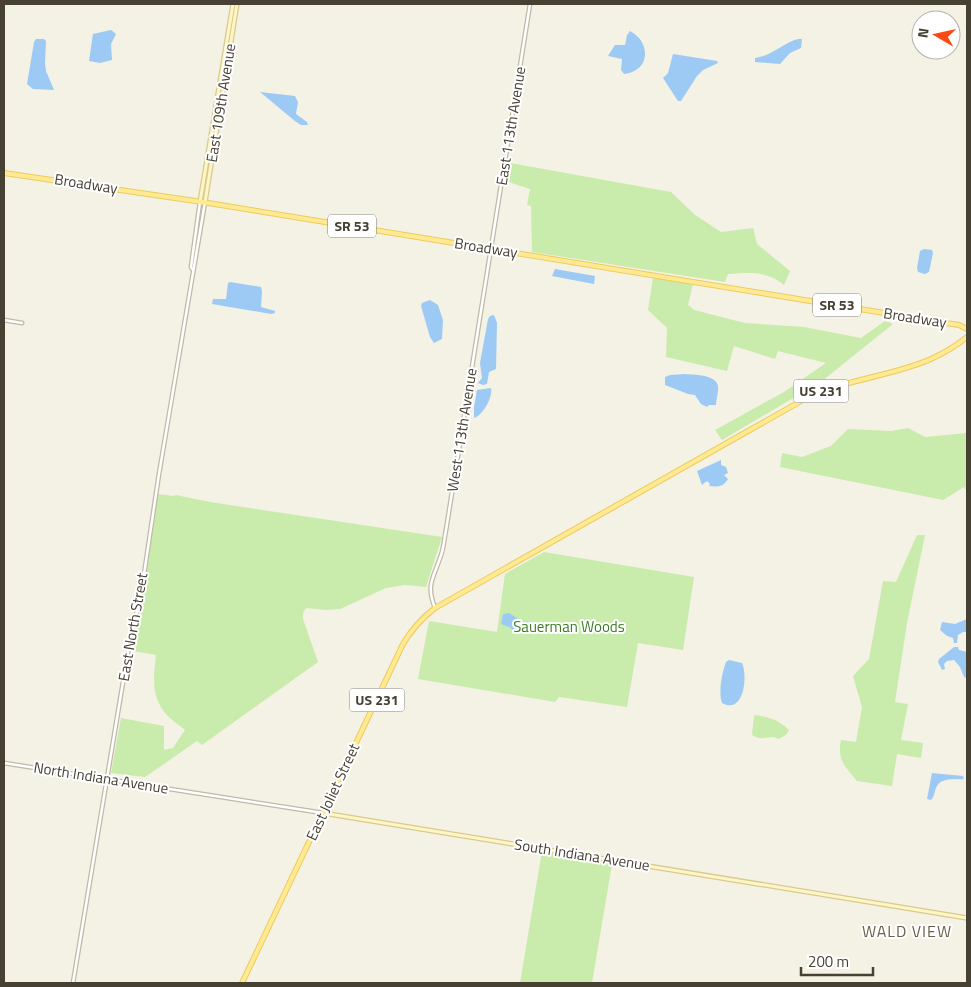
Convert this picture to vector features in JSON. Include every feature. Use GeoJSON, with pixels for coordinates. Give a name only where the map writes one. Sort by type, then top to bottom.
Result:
{"type":"FeatureCollection","features":[{"type":"Feature","properties":{"kind":"main road","name":"East 109th Avenue"},"geometry":{"type":"LineString","coordinates":[[203,202],[233,4]]}},
{"type":"Feature","properties":{"kind":"main road","name":"East 109th Avenue"},"geometry":{"type":"LineString","coordinates":[[203,202],[237,4]]}},
{"type":"Feature","properties":{"kind":"main road","name":"Broadway"},"geometry":{"type":"LineString","coordinates":[[4,173],[203,202],[491,248],[960,325],[967,329]]}},
{"type":"Feature","properties":{"kind":"main road","name":"US 231"},"geometry":{"type":"LineString","coordinates":[[435,608],[810,396],[835,387],[925,362],[967,337]]}},
{"type":"Feature","properties":{"kind":"main road","name":"East Joliet Street"},"geometry":{"type":"LineString","coordinates":[[242,983],[404,644],[419,622],[435,608]]}},
{"type":"Feature","properties":{"kind":"main road","name":"South Indiana Avenue"},"geometry":{"type":"LineString","coordinates":[[323,814],[967,918]]}},
{"type":"Feature","properties":{"kind":"street","name":"East 113th Avenue"},"geometry":{"type":"LineString","coordinates":[[491,248],[530,4]]}},
{"type":"Feature","properties":{"kind":"street","name":"East North Street"},"geometry":{"type":"LineString","coordinates":[[73,983],[128,652],[142,588],[193,270],[191,267],[203,202]]}},
{"type":"Feature","properties":{"kind":"street","name":"West 113th Avenue"},"geometry":{"type":"LineString","coordinates":[[435,608],[431,599],[430,584],[441,556],[491,248]]}},
{"type":"Feature","properties":{"kind":"street"},"geometry":{"type":"LineString","coordinates":[[4,320],[22,323]]}},
{"type":"Feature","properties":{"kind":"street","name":"North Indiana Avenue"},"geometry":{"type":"LineString","coordinates":[[4,763],[198,793]]}},
{"type":"Feature","properties":{"kind":"street","name":"South Indiana Avenue"},"geometry":{"type":"LineString","coordinates":[[198,793],[323,814]]}},
{"type":"Feature","properties":{"kind":"green space"},"geometry":{"type":"Polygon","coordinates":[[[510,163],[671,192],[695,215],[721,232],[753,228],[757,244],[790,271],[784,285],[771,277],[750,273],[728,274],[725,282],[532,252],[531,206],[527,205],[530,189],[506,181],[510,163]]]}},
{"type":"Feature","properties":{"kind":"green space"},"geometry":{"type":"Polygon","coordinates":[[[653,278],[693,284],[688,305],[694,310],[745,323],[804,327],[861,338],[885,321],[893,324],[822,381],[722,440],[715,430],[784,392],[826,363],[778,351],[775,359],[734,346],[727,371],[666,357],[667,328],[648,310],[653,278]]]}},
{"type":"Feature","properties":{"kind":"green space"},"geometry":{"type":"Polygon","coordinates":[[[908,428],[925,437],[967,433],[967,492],[964,487],[943,500],[780,467],[782,453],[802,457],[831,446],[848,429],[891,431],[908,428]]]}},
{"type":"Feature","properties":{"kind":"green space"},"geometry":{"type":"Polygon","coordinates":[[[158,494],[176,495],[210,502],[442,537],[426,587],[405,585],[386,588],[340,609],[306,608],[303,613],[303,619],[318,662],[202,745],[197,741],[145,777],[111,773],[121,718],[164,726],[164,750],[173,748],[185,730],[169,717],[158,701],[154,686],[156,655],[133,651],[158,494]]]}},
{"type":"Feature","properties":{"kind":"green space"},"geometry":{"type":"Polygon","coordinates":[[[917,535],[925,535],[907,623],[895,702],[908,704],[901,740],[923,743],[921,758],[897,754],[892,786],[857,781],[843,763],[840,753],[841,740],[856,742],[862,707],[853,676],[869,659],[883,581],[896,582],[917,535]]]}},
{"type":"Feature","properties":{"kind":"green space","name":"Sauerman Woods"},"geometry":{"type":"Polygon","coordinates":[[[544,552],[694,577],[683,650],[638,643],[627,707],[559,697],[555,702],[418,679],[429,621],[497,632],[505,574],[544,552]]]}},
{"type":"Feature","properties":{"kind":"green space"},"geometry":{"type":"Polygon","coordinates":[[[755,715],[773,720],[789,730],[785,736],[778,739],[775,737],[756,737],[752,735],[755,715]]]}},
{"type":"Feature","properties":{"kind":"green space"},"geometry":{"type":"Polygon","coordinates":[[[542,851],[610,862],[612,864],[592,983],[520,983],[542,851]]]}},
{"type":"Feature","properties":{"kind":"water"},"geometry":{"type":"Polygon","coordinates":[[[111,30],[116,34],[111,44],[112,60],[100,63],[89,61],[93,34],[111,30]]]}},
{"type":"Feature","properties":{"kind":"water"},"geometry":{"type":"Polygon","coordinates":[[[630,31],[642,42],[645,56],[639,68],[624,74],[621,70],[622,59],[608,56],[615,45],[625,45],[630,31]]]}},
{"type":"Feature","properties":{"kind":"water"},"geometry":{"type":"Polygon","coordinates":[[[36,39],[44,39],[46,41],[46,71],[54,90],[33,89],[27,84],[36,39]]]}},
{"type":"Feature","properties":{"kind":"water"},"geometry":{"type":"Polygon","coordinates":[[[798,39],[802,39],[801,48],[790,53],[780,64],[755,62],[755,58],[767,55],[798,39]]]}},
{"type":"Feature","properties":{"kind":"water"},"geometry":{"type":"Polygon","coordinates":[[[673,54],[717,61],[718,63],[703,70],[697,76],[681,101],[678,101],[663,78],[668,73],[673,54]]]}},
{"type":"Feature","properties":{"kind":"water"},"geometry":{"type":"Polygon","coordinates":[[[260,92],[295,96],[298,102],[296,114],[307,122],[308,125],[301,125],[295,121],[260,92]]]}},
{"type":"Feature","properties":{"kind":"water"},"geometry":{"type":"Polygon","coordinates":[[[924,249],[932,250],[933,253],[929,272],[925,274],[918,272],[917,268],[920,251],[924,249]]]}},
{"type":"Feature","properties":{"kind":"water"},"geometry":{"type":"Polygon","coordinates":[[[555,269],[595,276],[594,284],[552,276],[555,269]]]}},
{"type":"Feature","properties":{"kind":"water"},"geometry":{"type":"Polygon","coordinates":[[[228,283],[261,287],[261,307],[275,311],[275,313],[271,314],[212,304],[213,299],[226,299],[228,283]]]}},
{"type":"Feature","properties":{"kind":"water"},"geometry":{"type":"Polygon","coordinates":[[[430,300],[438,305],[443,320],[442,339],[434,343],[430,337],[421,306],[422,303],[430,300]]]}},
{"type":"Feature","properties":{"kind":"water"},"geometry":{"type":"Polygon","coordinates":[[[494,315],[497,323],[496,369],[489,372],[487,384],[483,385],[478,383],[482,378],[480,363],[488,319],[494,315]]]}},
{"type":"Feature","properties":{"kind":"water"},"geometry":{"type":"Polygon","coordinates":[[[685,374],[711,378],[717,383],[716,405],[709,405],[707,407],[701,404],[695,395],[665,385],[665,377],[685,374]]]}},
{"type":"Feature","properties":{"kind":"water"},"geometry":{"type":"Polygon","coordinates":[[[491,388],[487,405],[474,418],[477,390],[491,388]]]}},
{"type":"Feature","properties":{"kind":"water"},"geometry":{"type":"Polygon","coordinates":[[[721,460],[721,465],[726,467],[728,473],[724,475],[728,479],[726,482],[718,486],[709,486],[710,484],[707,481],[702,485],[697,471],[721,460]]]}},
{"type":"Feature","properties":{"kind":"water"},"geometry":{"type":"Polygon","coordinates":[[[509,613],[517,618],[519,623],[527,622],[535,625],[531,627],[522,625],[519,632],[514,633],[511,628],[501,624],[503,614],[509,613]]]}},
{"type":"Feature","properties":{"kind":"water"},"geometry":{"type":"Polygon","coordinates":[[[967,619],[967,632],[958,635],[957,643],[954,643],[953,638],[940,630],[942,622],[955,624],[967,619]]]}},
{"type":"Feature","properties":{"kind":"water"},"geometry":{"type":"Polygon","coordinates":[[[954,647],[967,652],[967,678],[964,677],[960,667],[954,660],[947,661],[944,664],[945,669],[942,670],[938,662],[939,659],[954,647]]]}},
{"type":"Feature","properties":{"kind":"water"},"geometry":{"type":"Polygon","coordinates":[[[729,660],[742,663],[744,685],[740,699],[735,704],[729,705],[722,703],[720,694],[723,672],[726,662],[729,660]]]}},
{"type":"Feature","properties":{"kind":"water"},"geometry":{"type":"Polygon","coordinates":[[[932,773],[963,776],[964,779],[942,781],[937,786],[931,800],[927,799],[932,773]]]}},
{"type":"Feature","properties":{"kind":"district","name":"WALD VIEW"},"geometry":{"type":"Point","coordinates":[907,931]}}]}
